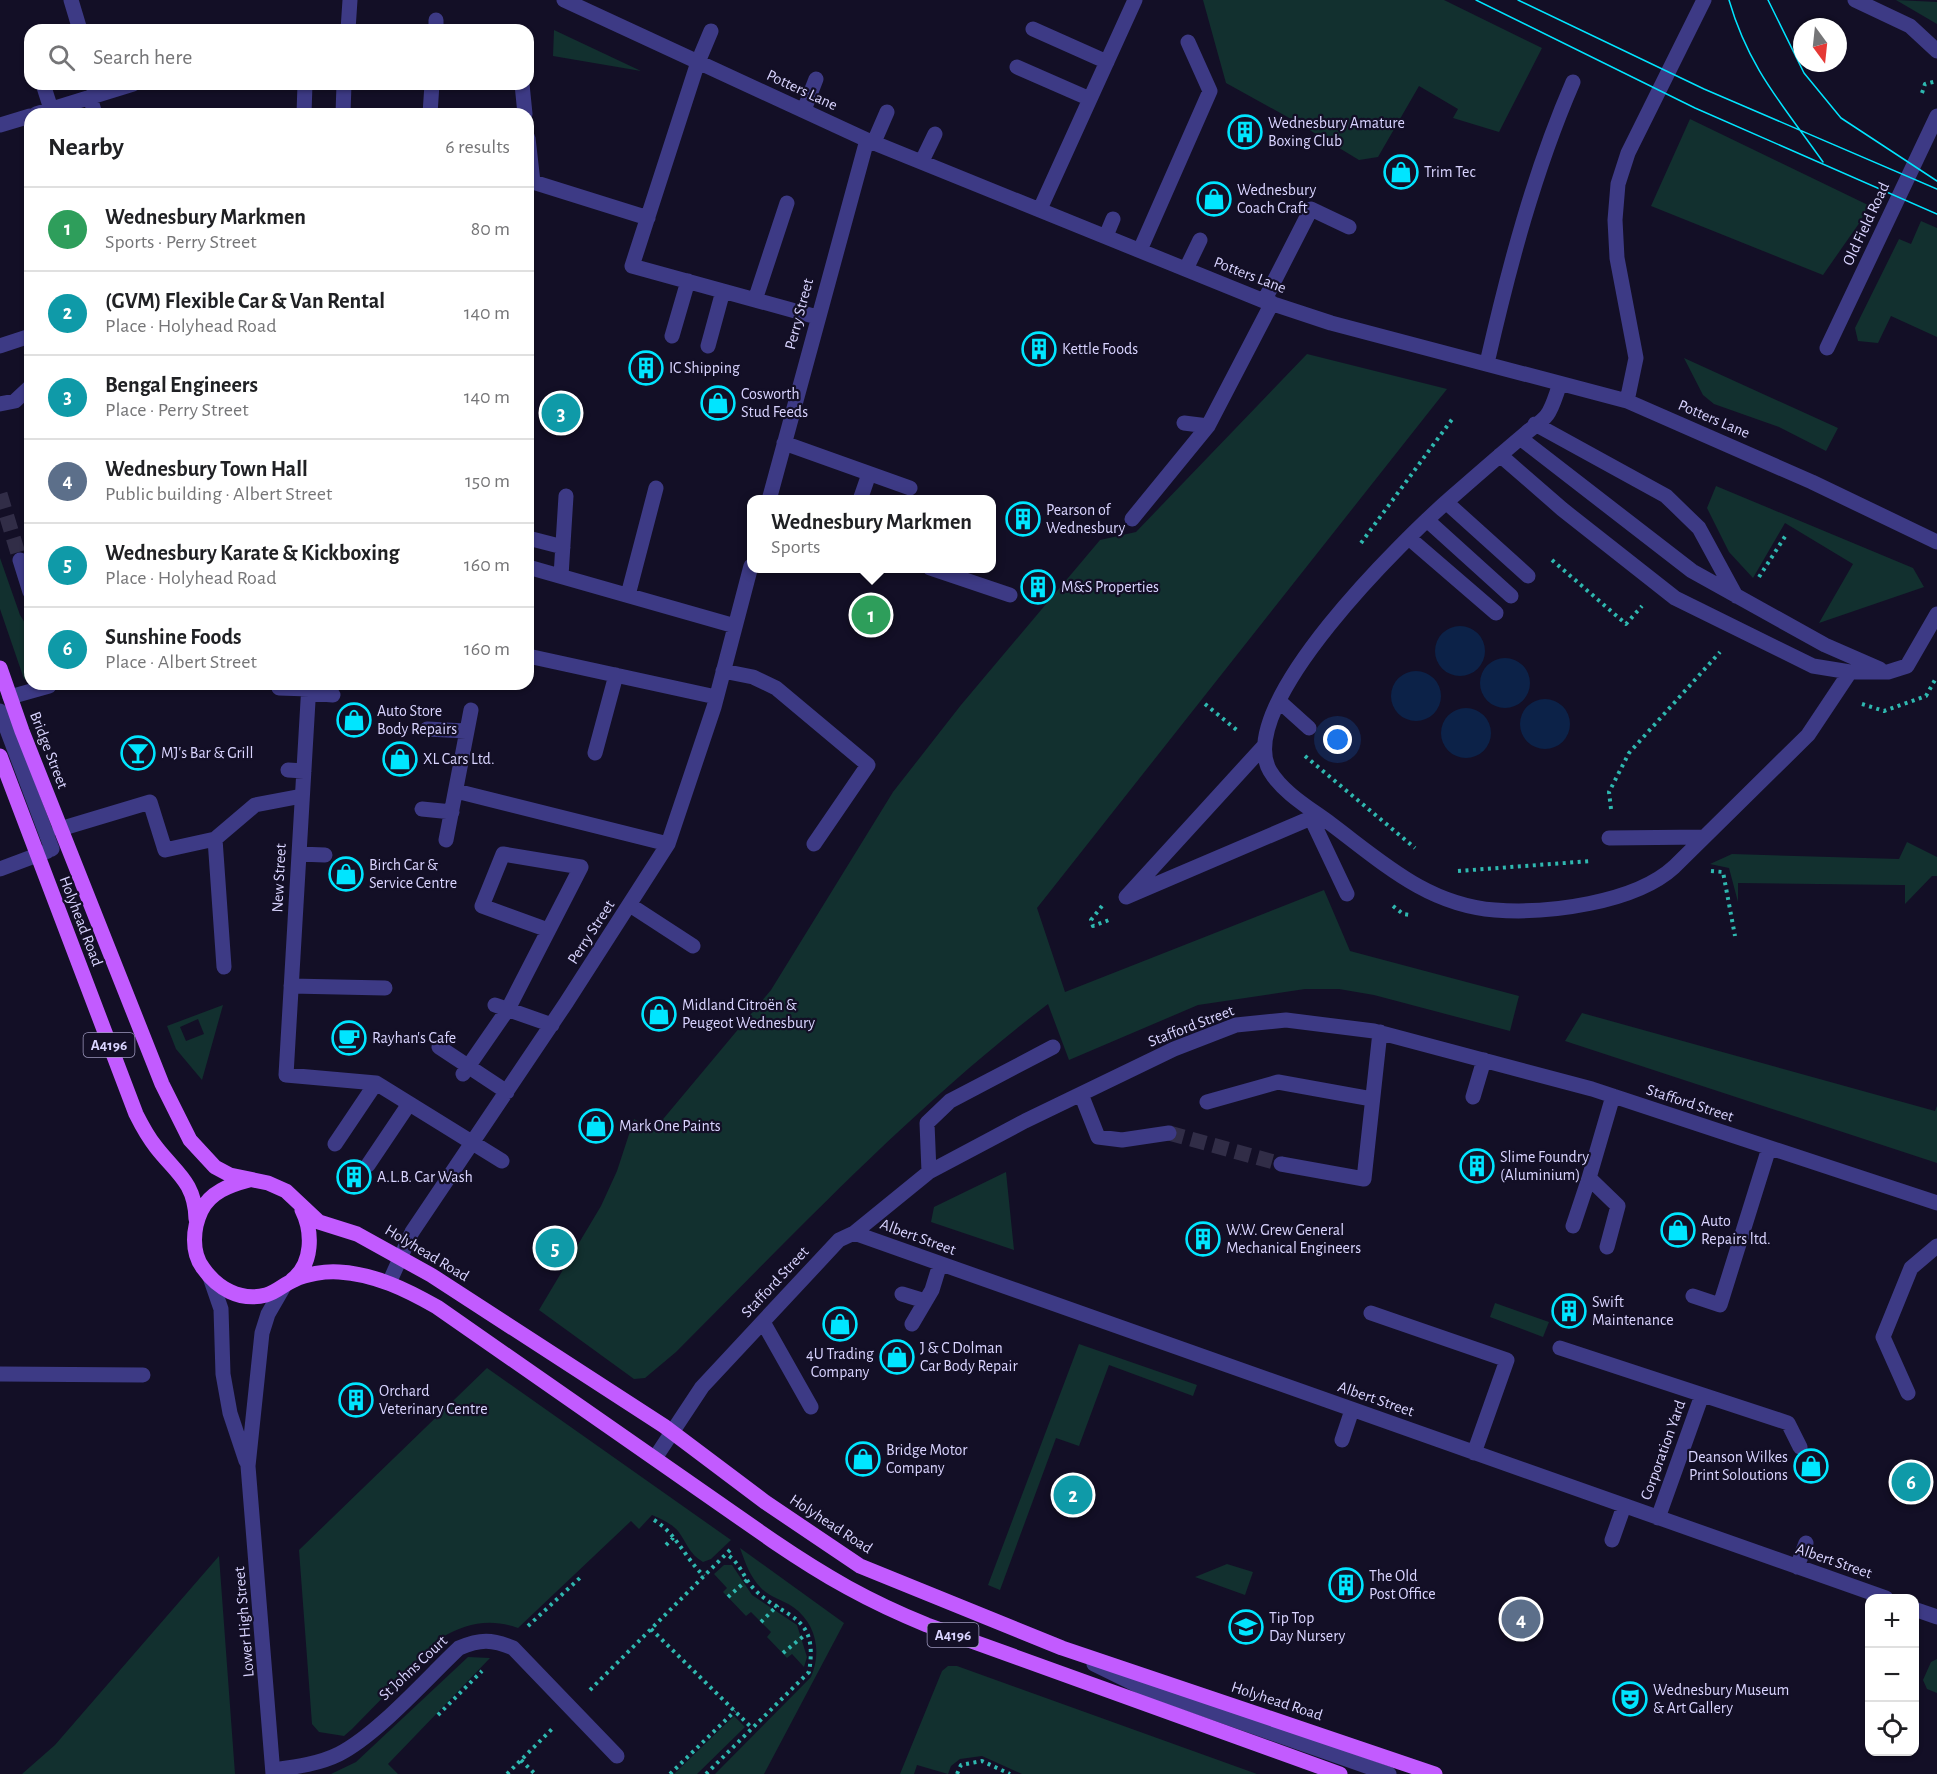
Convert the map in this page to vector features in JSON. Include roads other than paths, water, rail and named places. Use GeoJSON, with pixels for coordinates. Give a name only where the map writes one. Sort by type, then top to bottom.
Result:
{"type":"FeatureCollection","features":[{"type":"Feature","properties":{"kind":"main road","name":"Bridge Street"},"geometry":{"type":"LineString","coordinates":[[0,668],[60,829],[59,847]]}},
{"type":"Feature","properties":{"kind":"main road","name":"A4196"},"geometry":{"type":"LineString","coordinates":[[0,756],[37,855]]}},
{"type":"Feature","properties":{"kind":"main road","name":"Holyhead Road"},"geometry":{"type":"LineString","coordinates":[[59,847],[177,1116],[190,1140],[215,1167],[249,1180],[277,1187],[319,1222],[357,1234],[400,1256],[672,1433],[765,1502],[860,1566],[1062,1648],[1435,1774]]}},
{"type":"Feature","properties":{"kind":"main road","name":"Holyhead Road"},"geometry":{"type":"LineString","coordinates":[[37,855],[136,1114],[156,1147],[190,1187],[196,1202],[194,1247],[200,1265],[212,1280],[227,1291],[246,1297],[265,1296],[287,1284],[338,1272],[369,1277],[402,1287],[437,1307],[820,1572],[872,1602],[927,1625],[1340,1774]]}},
{"type":"Feature","properties":{"kind":"main road"},"geometry":{"type":"LineString","coordinates":[[196,1224],[202,1209],[214,1195],[231,1185],[249,1180]]}},
{"type":"Feature","properties":{"kind":"main road"},"geometry":{"type":"LineString","coordinates":[[287,1284],[307,1259],[310,1241],[308,1222],[299,1204]]}},
{"type":"Feature","properties":{"kind":"street"},"geometry":{"type":"LineString","coordinates":[[71,0],[78,24]]}},
{"type":"Feature","properties":{"kind":"street"},"geometry":{"type":"LineString","coordinates":[[348,24],[350,0]]}},
{"type":"Feature","properties":{"kind":"street","name":"Potters Lane"},"geometry":{"type":"LineString","coordinates":[[564,0],[589,5],[698,62],[871,141],[1268,302],[1331,323],[1627,401],[1812,482],[1937,542]]}},
{"type":"Feature","properties":{"kind":"street"},"geometry":{"type":"LineString","coordinates":[[1040,209],[1136,0]]}},
{"type":"Feature","properties":{"kind":"street"},"geometry":{"type":"LineString","coordinates":[[1627,401],[1636,358],[1617,258],[1615,219],[1618,184],[1628,153],[1704,0]]}},
{"type":"Feature","properties":{"kind":"street"},"geometry":{"type":"LineString","coordinates":[[1855,0],[1910,26],[1937,51]]}},
{"type":"Feature","properties":{"kind":"street"},"geometry":{"type":"LineString","coordinates":[[1033,29],[1107,63]]}},
{"type":"Feature","properties":{"kind":"street"},"geometry":{"type":"LineString","coordinates":[[711,31],[698,62],[632,266],[817,317]]}},
{"type":"Feature","properties":{"kind":"street"},"geometry":{"type":"LineString","coordinates":[[1140,250],[1210,91],[1188,42]]}},
{"type":"Feature","properties":{"kind":"street"},"geometry":{"type":"LineString","coordinates":[[1017,67],[1090,99]]}},
{"type":"Feature","properties":{"kind":"street"},"geometry":{"type":"LineString","coordinates":[[804,110],[816,79]]}},
{"type":"Feature","properties":{"kind":"street"},"geometry":{"type":"LineString","coordinates":[[1487,363],[1504,291],[1546,144],[1573,82]]}},
{"type":"Feature","properties":{"kind":"street"},"geometry":{"type":"LineString","coordinates":[[45,90],[51,108]]}},
{"type":"Feature","properties":{"kind":"street"},"geometry":{"type":"LineString","coordinates":[[304,108],[305,90]]}},
{"type":"Feature","properties":{"kind":"street"},"geometry":{"type":"LineString","coordinates":[[343,108],[344,90]]}},
{"type":"Feature","properties":{"kind":"street"},"geometry":{"type":"LineString","coordinates":[[430,108],[432,90]]}},
{"type":"Feature","properties":{"kind":"street"},"geometry":{"type":"LineString","coordinates":[[523,90],[524,108]]}},
{"type":"Feature","properties":{"kind":"street"},"geometry":{"type":"LineString","coordinates":[[54,108],[95,92],[95,108]]}},
{"type":"Feature","properties":{"kind":"street","name":"Perry Street"},"geometry":{"type":"LineString","coordinates":[[770,495],[817,317],[871,141],[887,112]]}},
{"type":"Feature","properties":{"kind":"street","name":"Old Field Road"},"geometry":{"type":"LineString","coordinates":[[1827,348],[1937,116]]}},
{"type":"Feature","properties":{"kind":"street"},"geometry":{"type":"LineString","coordinates":[[0,125],[24,118]]}},
{"type":"Feature","properties":{"kind":"street"},"geometry":{"type":"LineString","coordinates":[[922,161],[935,134]]}},
{"type":"Feature","properties":{"kind":"street"},"geometry":{"type":"LineString","coordinates":[[534,183],[648,218]]}},
{"type":"Feature","properties":{"kind":"street"},"geometry":{"type":"LineString","coordinates":[[755,300],[787,202]]}},
{"type":"Feature","properties":{"kind":"street"},"geometry":{"type":"LineString","coordinates":[[1132,519],[1208,426],[1311,209],[1349,227]]}},
{"type":"Feature","properties":{"kind":"street"},"geometry":{"type":"LineString","coordinates":[[1106,236],[1113,219]]}},
{"type":"Feature","properties":{"kind":"street"},"geometry":{"type":"LineString","coordinates":[[1186,268],[1200,240]]}},
{"type":"Feature","properties":{"kind":"street"},"geometry":{"type":"LineString","coordinates":[[672,336],[688,281]]}},
{"type":"Feature","properties":{"kind":"street"},"geometry":{"type":"LineString","coordinates":[[708,346],[723,291]]}},
{"type":"Feature","properties":{"kind":"street"},"geometry":{"type":"LineString","coordinates":[[0,345],[24,338]]}},
{"type":"Feature","properties":{"kind":"street"},"geometry":{"type":"LineString","coordinates":[[1560,384],[1546,416],[1446,502],[1363,583],[1306,656],[1269,719],[1264,742],[1269,771],[1292,795],[1315,816],[1404,878],[1439,899],[1494,910],[1549,910],[1611,899],[1665,876],[1808,735],[1850,672]]}},
{"type":"Feature","properties":{"kind":"street"},"geometry":{"type":"LineString","coordinates":[[0,404],[15,401],[24,393]]}},
{"type":"Feature","properties":{"kind":"street"},"geometry":{"type":"LineString","coordinates":[[1184,423],[1208,426]]}},
{"type":"Feature","properties":{"kind":"street"},"geometry":{"type":"LineString","coordinates":[[1535,424],[1666,496],[1699,528],[1736,596]]}},
{"type":"Feature","properties":{"kind":"street"},"geometry":{"type":"LineString","coordinates":[[1520,438],[1692,571],[1825,645],[1888,672]]}},
{"type":"Feature","properties":{"kind":"street"},"geometry":{"type":"LineString","coordinates":[[784,443],[910,488]]}},
{"type":"Feature","properties":{"kind":"street"},"geometry":{"type":"LineString","coordinates":[[1500,455],[1562,509],[1675,597],[1813,666],[1850,672],[1888,672],[1907,666],[1937,614]]}},
{"type":"Feature","properties":{"kind":"street"},"geometry":{"type":"LineString","coordinates":[[862,495],[869,474]]}},
{"type":"Feature","properties":{"kind":"street"},"geometry":{"type":"LineString","coordinates":[[628,595],[656,488]]}},
{"type":"Feature","properties":{"kind":"street"},"geometry":{"type":"LineString","coordinates":[[561,576],[566,496]]}},
{"type":"Feature","properties":{"kind":"street"},"geometry":{"type":"LineString","coordinates":[[1446,502],[1528,576]]}},
{"type":"Feature","properties":{"kind":"street"},"geometry":{"type":"LineString","coordinates":[[1427,520],[1511,596]]}},
{"type":"Feature","properties":{"kind":"street"},"geometry":{"type":"LineString","coordinates":[[1409,538],[1496,613]]}},
{"type":"Feature","properties":{"kind":"street"},"geometry":{"type":"LineString","coordinates":[[534,540],[563,547]]}},
{"type":"Feature","properties":{"kind":"street"},"geometry":{"type":"LineString","coordinates":[[20,560],[24,573]]}},
{"type":"Feature","properties":{"kind":"street"},"geometry":{"type":"LineString","coordinates":[[534,569],[735,626]]}},
{"type":"Feature","properties":{"kind":"street","name":"Perry Street"},"geometry":{"type":"LineString","coordinates":[[389,1283],[412,1232],[552,1025],[668,844],[717,697],[749,573]]}},
{"type":"Feature","properties":{"kind":"street"},"geometry":{"type":"LineString","coordinates":[[945,573],[1010,595]]}},
{"type":"Feature","properties":{"kind":"street"},"geometry":{"type":"LineString","coordinates":[[534,657],[717,697]]}},
{"type":"Feature","properties":{"kind":"street"},"geometry":{"type":"LineString","coordinates":[[723,671],[753,677],[776,688],[868,765],[814,844]]}},
{"type":"Feature","properties":{"kind":"street"},"geometry":{"type":"LineString","coordinates":[[596,753],[616,675]]}},
{"type":"Feature","properties":{"kind":"street"},"geometry":{"type":"LineString","coordinates":[[10,697],[35,690]]}},
{"type":"Feature","properties":{"kind":"street","name":"New Street"},"geometry":{"type":"LineString","coordinates":[[309,690],[296,770],[302,796],[285,1075],[376,1083]]}},
{"type":"Feature","properties":{"kind":"street"},"geometry":{"type":"LineString","coordinates":[[313,690],[333,695]]}},
{"type":"Feature","properties":{"kind":"street"},"geometry":{"type":"LineString","coordinates":[[1279,701],[1309,728]]}},
{"type":"Feature","properties":{"kind":"street"},"geometry":{"type":"LineString","coordinates":[[446,840],[471,710]]}},
{"type":"Feature","properties":{"kind":"street"},"geometry":{"type":"LineString","coordinates":[[0,711],[59,847],[0,869]]}},
{"type":"Feature","properties":{"kind":"street"},"geometry":{"type":"LineString","coordinates":[[427,729],[466,731]]}},
{"type":"Feature","properties":{"kind":"street"},"geometry":{"type":"LineString","coordinates":[[1264,742],[1126,897],[1315,816]]}},
{"type":"Feature","properties":{"kind":"street"},"geometry":{"type":"LineString","coordinates":[[456,790],[668,844]]}},
{"type":"Feature","properties":{"kind":"street"},"geometry":{"type":"LineString","coordinates":[[60,829],[150,802],[165,850],[215,839],[255,805],[302,796]]}},
{"type":"Feature","properties":{"kind":"street"},"geometry":{"type":"LineString","coordinates":[[422,809],[452,812]]}},
{"type":"Feature","properties":{"kind":"street"},"geometry":{"type":"LineString","coordinates":[[1315,816],[1347,894]]}},
{"type":"Feature","properties":{"kind":"street"},"geometry":{"type":"LineString","coordinates":[[1611,838],[1704,837]]}},
{"type":"Feature","properties":{"kind":"street"},"geometry":{"type":"LineString","coordinates":[[215,839],[224,967]]}},
{"type":"Feature","properties":{"kind":"street"},"geometry":{"type":"LineString","coordinates":[[299,854],[325,855]]}},
{"type":"Feature","properties":{"kind":"street"},"geometry":{"type":"LineString","coordinates":[[466,1070],[548,930],[580,867],[503,854],[482,906],[548,930]]}},
{"type":"Feature","properties":{"kind":"street"},"geometry":{"type":"LineString","coordinates":[[630,905],[693,946]]}},
{"type":"Feature","properties":{"kind":"street"},"geometry":{"type":"LineString","coordinates":[[291,986],[385,988]]}},
{"type":"Feature","properties":{"kind":"street"},"geometry":{"type":"LineString","coordinates":[[501,1007],[552,1025]]}},
{"type":"Feature","properties":{"kind":"street","name":"Stafford Street"},"geometry":{"type":"LineString","coordinates":[[655,1458],[702,1387],[839,1240],[854,1233],[929,1172],[1174,1049],[1236,1025],[1286,1020],[1380,1032],[1613,1096],[1937,1203]]}},
{"type":"Feature","properties":{"kind":"street"},"geometry":{"type":"LineString","coordinates":[[1281,1164],[1364,1179],[1380,1032]]}},
{"type":"Feature","properties":{"kind":"street"},"geometry":{"type":"LineString","coordinates":[[439,1047],[466,1070],[507,1092]]}},
{"type":"Feature","properties":{"kind":"street"},"geometry":{"type":"LineString","coordinates":[[929,1172],[927,1123],[950,1101],[1053,1047]]}},
{"type":"Feature","properties":{"kind":"street"},"geometry":{"type":"LineString","coordinates":[[1473,1097],[1484,1060]]}},
{"type":"Feature","properties":{"kind":"street"},"geometry":{"type":"LineString","coordinates":[[1207,1102],[1278,1082],[1372,1099]]}},
{"type":"Feature","properties":{"kind":"street"},"geometry":{"type":"LineString","coordinates":[[335,1144],[376,1083],[471,1144],[502,1161]]}},
{"type":"Feature","properties":{"kind":"street"},"geometry":{"type":"LineString","coordinates":[[1081,1094],[1098,1137],[1122,1140],[1169,1133]]}},
{"type":"Feature","properties":{"kind":"street"},"geometry":{"type":"LineString","coordinates":[[1573,1226],[1613,1096]]}},
{"type":"Feature","properties":{"kind":"street"},"geometry":{"type":"LineString","coordinates":[[368,1165],[409,1104]]}},
{"type":"Feature","properties":{"kind":"street"},"geometry":{"type":"LineString","coordinates":[[1694,1296],[1720,1305],[1769,1148]]}},
{"type":"Feature","properties":{"kind":"street"},"geometry":{"type":"LineString","coordinates":[[1589,1178],[1618,1206],[1607,1247]]}},
{"type":"Feature","properties":{"kind":"street","name":"Albert Street"},"geometry":{"type":"LineString","coordinates":[[854,1233],[1872,1594]]}},
{"type":"Feature","properties":{"kind":"street"},"geometry":{"type":"LineString","coordinates":[[1908,1393],[1883,1337],[1911,1268],[1937,1246]]}},
{"type":"Feature","properties":{"kind":"street"},"geometry":{"type":"LineString","coordinates":[[912,1324],[925,1301],[940,1264]]}},
{"type":"Feature","properties":{"kind":"street","name":"Lower High Street"},"geometry":{"type":"LineString","coordinates":[[212,1280],[221,1309],[223,1374],[228,1403],[248,1466]]}},
{"type":"Feature","properties":{"kind":"street","name":"Lower High Street"},"geometry":{"type":"LineString","coordinates":[[273,1772],[248,1466],[262,1333],[268,1314],[287,1284]]}},
{"type":"Feature","properties":{"kind":"street"},"geometry":{"type":"LineString","coordinates":[[902,1294],[925,1301]]}},
{"type":"Feature","properties":{"kind":"street"},"geometry":{"type":"LineString","coordinates":[[1371,1313],[1507,1360],[1474,1453]]}},
{"type":"Feature","properties":{"kind":"street"},"geometry":{"type":"LineString","coordinates":[[763,1322],[811,1407]]}},
{"type":"Feature","properties":{"kind":"street","name":"Corporation Yard"},"geometry":{"type":"LineString","coordinates":[[1560,1348],[1788,1423],[1800,1448]]}},
{"type":"Feature","properties":{"kind":"street"},"geometry":{"type":"LineString","coordinates":[[0,1374],[143,1375]]}},
{"type":"Feature","properties":{"kind":"street","name":"Corporation Yard"},"geometry":{"type":"LineString","coordinates":[[1658,1518],[1702,1395]]}},
{"type":"Feature","properties":{"kind":"street"},"geometry":{"type":"LineString","coordinates":[[1342,1440],[1352,1410]]}},
{"type":"Feature","properties":{"kind":"street"},"geometry":{"type":"LineString","coordinates":[[1612,1540],[1624,1506]]}},
{"type":"Feature","properties":{"kind":"street"},"geometry":{"type":"LineString","coordinates":[[1797,1567],[1806,1544]]}},
{"type":"Feature","properties":{"kind":"street"},"geometry":{"type":"LineString","coordinates":[[1919,1611],[1937,1617]]}},
{"type":"Feature","properties":{"kind":"street","name":"St Johns Court"},"geometry":{"type":"LineString","coordinates":[[273,1772],[305,1766],[337,1755],[360,1742],[459,1648],[477,1640],[496,1640],[513,1648],[617,1756]]}},
{"type":"Feature","properties":{"kind":"street"},"geometry":{"type":"LineString","coordinates":[[1062,1648],[1143,1688],[1389,1774]]}},
{"type":"Feature","properties":{"kind":"water"},"geometry":{"type":"Polygon","coordinates":[[[1455,626],[1465,626],[1478,633],[1485,646],[1485,656],[1478,669],[1465,676],[1455,676],[1446,672],[1439,665],[1435,656],[1435,646],[1439,637],[1446,630],[1455,626]]]}},
{"type":"Feature","properties":{"kind":"water"},"geometry":{"type":"Polygon","coordinates":[[[1505,658],[1523,665],[1530,683],[1523,701],[1505,708],[1487,701],[1480,683],[1487,665],[1505,658]]]}},
{"type":"Feature","properties":{"kind":"water"},"geometry":{"type":"Polygon","coordinates":[[[1416,671],[1434,678],[1441,696],[1434,714],[1416,721],[1398,714],[1391,696],[1398,678],[1416,671]]]}},
{"type":"Feature","properties":{"kind":"water"},"geometry":{"type":"Polygon","coordinates":[[[1545,699],[1563,706],[1570,724],[1563,742],[1545,749],[1527,742],[1520,724],[1527,706],[1545,699]]]}},
{"type":"Feature","properties":{"kind":"water"},"geometry":{"type":"Polygon","coordinates":[[[1466,708],[1484,715],[1491,733],[1484,751],[1466,758],[1448,751],[1441,733],[1448,715],[1466,708]]]}},
{"type":"Feature","properties":{"kind":"tunnel"},"geometry":{"type":"LineString","coordinates":[[0,494],[20,560]]}},
{"type":"Feature","properties":{"kind":"tunnel"},"geometry":{"type":"LineString","coordinates":[[1169,1133],[1281,1164]]}},
{"type":"Feature","properties":{"kind":"tram line"},"geometry":{"type":"LineString","coordinates":[[1476,0],[1695,108],[1937,214]]}},
{"type":"Feature","properties":{"kind":"tram line"},"geometry":{"type":"LineString","coordinates":[[1518,0],[1704,89],[1937,189]]}},
{"type":"Feature","properties":{"kind":"tram line"},"geometry":{"type":"LineString","coordinates":[[1729,0],[1746,46],[1757,67],[1823,162]]}},
{"type":"Feature","properties":{"kind":"tram line"},"geometry":{"type":"LineString","coordinates":[[1768,0],[1804,73],[1841,118],[1937,181]]}},
{"type":"Feature","properties":{"kind":"place","name":"Wednesbury Amature Boxing Club"},"geometry":{"type":"Point","coordinates":[1245,132]}},
{"type":"Feature","properties":{"kind":"place","name":"Trim Tec"},"geometry":{"type":"Point","coordinates":[1401,172]}},
{"type":"Feature","properties":{"kind":"place","name":"Wednesbury Coach Craft"},"geometry":{"type":"Point","coordinates":[1214,199]}},
{"type":"Feature","properties":{"kind":"place","name":"Kettle Foods"},"geometry":{"type":"Point","coordinates":[1039,349]}},
{"type":"Feature","properties":{"kind":"place","name":"IC Shipping"},"geometry":{"type":"Point","coordinates":[646,368]}},
{"type":"Feature","properties":{"kind":"place","name":"Cosworth Stud Feeds"},"geometry":{"type":"Point","coordinates":[718,403]}},
{"type":"Feature","properties":{"kind":"place","name":"Bengal Engineers"},"geometry":{"type":"Point","coordinates":[561,413]}},
{"type":"Feature","properties":{"kind":"place","name":"Pearson of Wednesbury"},"geometry":{"type":"Point","coordinates":[1023,519]}},
{"type":"Feature","properties":{"kind":"place","name":"M&S Properties"},"geometry":{"type":"Point","coordinates":[1038,587]}},
{"type":"Feature","properties":{"kind":"place","name":"Wednesbury Markmen"},"geometry":{"type":"Point","coordinates":[871,615]}},
{"type":"Feature","properties":{"kind":"place","name":"Auto Store Body Repairs"},"geometry":{"type":"Point","coordinates":[354,720]}},
{"type":"Feature","properties":{"kind":"place","name":"MJ's Bar & Grill"},"geometry":{"type":"Point","coordinates":[138,753]}},
{"type":"Feature","properties":{"kind":"place","name":"XL Cars Ltd."},"geometry":{"type":"Point","coordinates":[400,759]}},
{"type":"Feature","properties":{"kind":"place","name":"Birch Car & Service Centre"},"geometry":{"type":"Point","coordinates":[346,874]}},
{"type":"Feature","properties":{"kind":"place","name":"Midland Citroën & Peugeot Wednesbury"},"geometry":{"type":"Point","coordinates":[659,1014]}},
{"type":"Feature","properties":{"kind":"place","name":"Rayhan's Cafe"},"geometry":{"type":"Point","coordinates":[349,1038]}},
{"type":"Feature","properties":{"kind":"place","name":"Mark One Paints"},"geometry":{"type":"Point","coordinates":[596,1126]}},
{"type":"Feature","properties":{"kind":"place","name":"Slime Foundry (Aluminium)"},"geometry":{"type":"Point","coordinates":[1477,1166]}},
{"type":"Feature","properties":{"kind":"place","name":"A.L.B. Car Wash"},"geometry":{"type":"Point","coordinates":[354,1177]}},
{"type":"Feature","properties":{"kind":"place","name":"Auto Repairs ltd."},"geometry":{"type":"Point","coordinates":[1678,1230]}},
{"type":"Feature","properties":{"kind":"place","name":"W.W. Grew General Mechanical Engineers"},"geometry":{"type":"Point","coordinates":[1203,1239]}},
{"type":"Feature","properties":{"kind":"place","name":"Wednesbury Karate & Kickboxing"},"geometry":{"type":"Point","coordinates":[555,1248]}},
{"type":"Feature","properties":{"kind":"place","name":"Swift Maintenance"},"geometry":{"type":"Point","coordinates":[1569,1311]}},
{"type":"Feature","properties":{"kind":"place","name":"4U Trading Company"},"geometry":{"type":"Point","coordinates":[840,1324]}},
{"type":"Feature","properties":{"kind":"place","name":"J & C Dolman Car Body Repair"},"geometry":{"type":"Point","coordinates":[897,1357]}},
{"type":"Feature","properties":{"kind":"place","name":"Orchard Veterinary Centre"},"geometry":{"type":"Point","coordinates":[356,1400]}},
{"type":"Feature","properties":{"kind":"place","name":"Bridge Motor Company"},"geometry":{"type":"Point","coordinates":[863,1459]}},
{"type":"Feature","properties":{"kind":"place","name":"Deanson Wilkes Print Soloutions"},"geometry":{"type":"Point","coordinates":[1811,1466]}},
{"type":"Feature","properties":{"kind":"place","name":"Sunshine Foods"},"geometry":{"type":"Point","coordinates":[1911,1482]}},
{"type":"Feature","properties":{"kind":"place","name":"(GVM) Flexible Car & Van Rental"},"geometry":{"type":"Point","coordinates":[1073,1495]}},
{"type":"Feature","properties":{"kind":"place","name":"The Old Post Office"},"geometry":{"type":"Point","coordinates":[1346,1585]}},
{"type":"Feature","properties":{"kind":"place","name":"Wednesbury Town Hall"},"geometry":{"type":"Point","coordinates":[1521,1619]}},
{"type":"Feature","properties":{"kind":"place","name":"Tip Top Day Nursery"},"geometry":{"type":"Point","coordinates":[1246,1627]}},
{"type":"Feature","properties":{"kind":"place","name":"Wednesbury Museum & Art Gallery"},"geometry":{"type":"Point","coordinates":[1630,1699]}}]}
